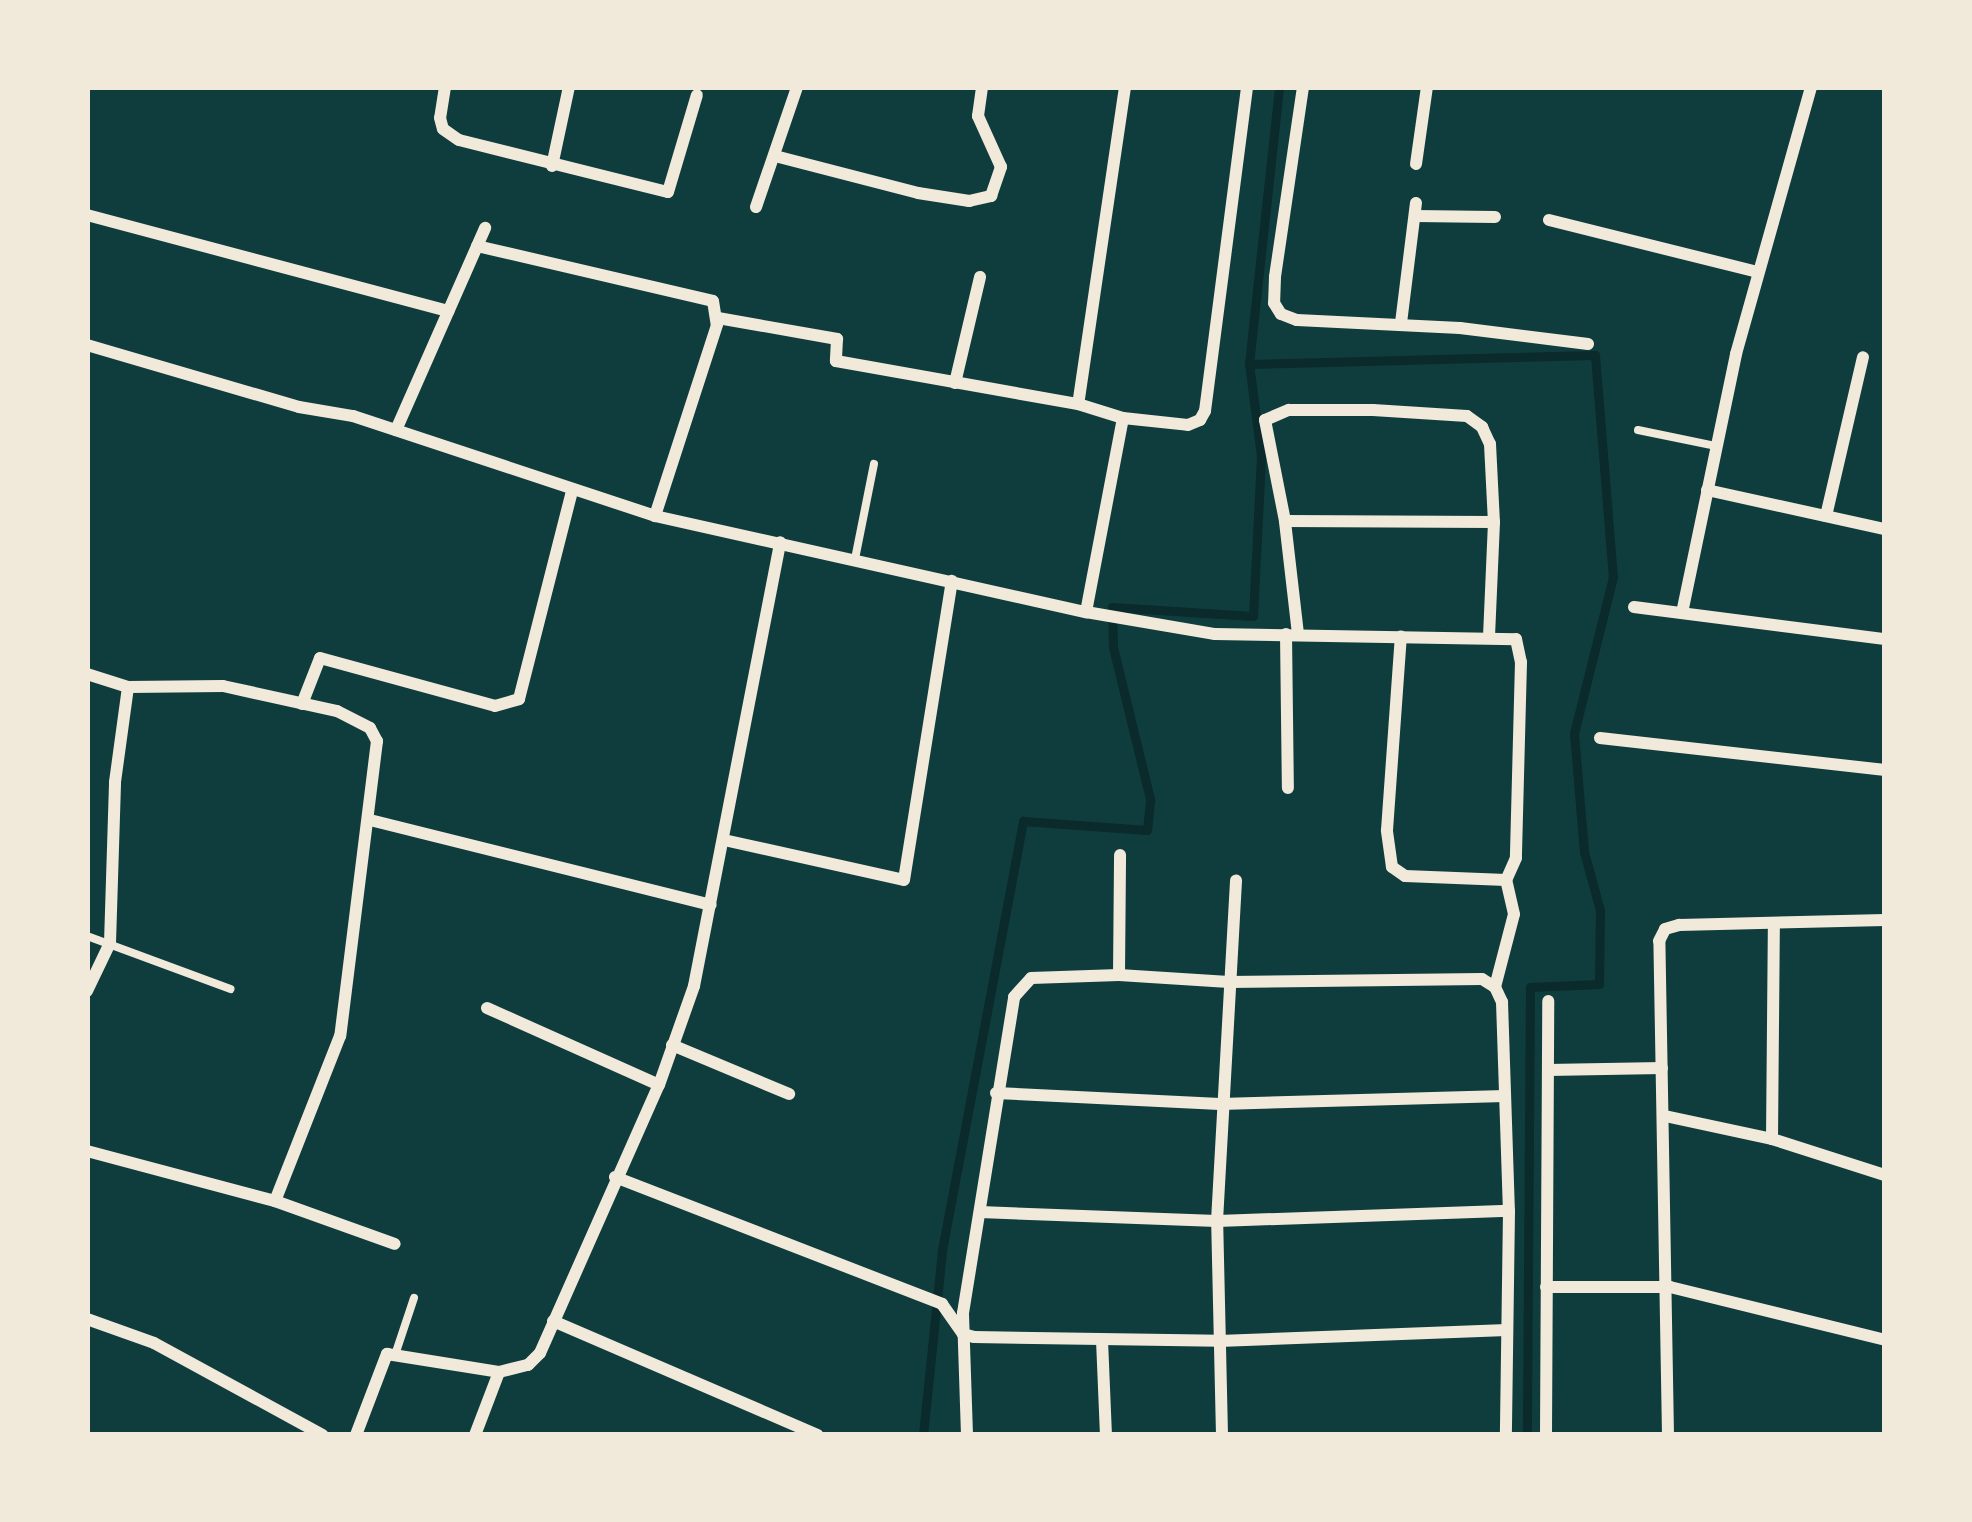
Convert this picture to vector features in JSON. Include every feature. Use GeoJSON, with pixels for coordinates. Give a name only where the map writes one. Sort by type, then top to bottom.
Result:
{"type":"FeatureCollection","features":[{"type":"Feature","properties":{"kind":"street"},"geometry":{"type":"LineString","coordinates":[[445,87],[440,118],[452,135],[552,166],[668,192],[697,94]]}},
{"type":"Feature","properties":{"kind":"street"},"geometry":{"type":"LineString","coordinates":[[552,166],[569,87]]}},
{"type":"Feature","properties":{"kind":"street"},"geometry":{"type":"LineString","coordinates":[[756,207],[797,87]]}},
{"type":"Feature","properties":{"kind":"street"},"geometry":{"type":"LineString","coordinates":[[776,156],[918,193],[969,201],[992,196],[1001,167],[978,116],[982,87]]}},
{"type":"Feature","properties":{"kind":"street"},"geometry":{"type":"LineString","coordinates":[[1078,404],[1125,87]]}},
{"type":"Feature","properties":{"kind":"street"},"geometry":{"type":"LineString","coordinates":[[718,318],[837,339],[836,361],[1078,404],[1123,418],[1188,424],[1200,420],[1205,411],[1247,87]]}},
{"type":"Feature","properties":{"kind":"street"},"geometry":{"type":"LineString","coordinates":[[1303,87],[1274,303],[1281,314],[1297,320],[1401,323],[1588,344]]}},
{"type":"Feature","properties":{"kind":"street"},"geometry":{"type":"LineString","coordinates":[[1417,164],[1427,87]]}},
{"type":"Feature","properties":{"kind":"street"},"geometry":{"type":"LineString","coordinates":[[1682,613],[1757,272],[1810,87]]}},
{"type":"Feature","properties":{"kind":"street"},"geometry":{"type":"LineString","coordinates":[[1401,323],[1416,209],[1495,217]]}},
{"type":"Feature","properties":{"kind":"street"},"geometry":{"type":"LineString","coordinates":[[87,215],[448,311]]}},
{"type":"Feature","properties":{"kind":"street"},"geometry":{"type":"LineString","coordinates":[[1549,220],[1757,272]]}},
{"type":"Feature","properties":{"kind":"street"},"geometry":{"type":"LineString","coordinates":[[396,430],[485,228]]}},
{"type":"Feature","properties":{"kind":"street"},"geometry":{"type":"LineString","coordinates":[[477,246],[712,301],[718,318],[655,516]]}},
{"type":"Feature","properties":{"kind":"street"},"geometry":{"type":"LineString","coordinates":[[955,383],[980,278]]}},
{"type":"Feature","properties":{"kind":"street"},"geometry":{"type":"LineString","coordinates":[[87,346],[396,430],[655,516],[1090,613],[1215,634],[1516,639],[1521,662],[1516,858],[1506,880],[1514,914],[1495,987]]}},
{"type":"Feature","properties":{"kind":"street"},"geometry":{"type":"LineString","coordinates":[[1826,516],[1863,357]]}},
{"type":"Feature","properties":{"kind":"street"},"geometry":{"type":"LineString","coordinates":[[1288,788],[1292,634],[1285,521],[1265,433],[1269,414],[1373,410],[1467,416],[1482,427],[1490,444],[1494,522],[1489,635]]}},
{"type":"Feature","properties":{"kind":"street"},"geometry":{"type":"LineString","coordinates":[[1090,613],[1123,418]]}},
{"type":"Feature","properties":{"kind":"street"},"geometry":{"type":"LineString","coordinates":[[1707,490],[1885,529]]}},
{"type":"Feature","properties":{"kind":"street"},"geometry":{"type":"LineString","coordinates":[[302,704],[320,658],[495,706],[519,699],[572,491]]}},
{"type":"Feature","properties":{"kind":"street"},"geometry":{"type":"LineString","coordinates":[[1285,521],[1494,522]]}},
{"type":"Feature","properties":{"kind":"street"},"geometry":{"type":"LineString","coordinates":[[356,1435],[381,1361],[396,1352],[500,1372],[528,1365],[540,1354],[658,1085],[694,986],[780,542]]}},
{"type":"Feature","properties":{"kind":"street"},"geometry":{"type":"LineString","coordinates":[[724,840],[904,880],[952,581]]}},
{"type":"Feature","properties":{"kind":"street"},"geometry":{"type":"LineString","coordinates":[[1634,607],[1885,639]]}},
{"type":"Feature","properties":{"kind":"street"},"geometry":{"type":"LineString","coordinates":[[1401,637],[1387,830],[1392,867],[1405,875],[1506,880]]}},
{"type":"Feature","properties":{"kind":"street"},"geometry":{"type":"LineString","coordinates":[[87,674],[128,687],[224,686],[337,711],[370,728],[378,757],[340,1036],[275,1201]]}},
{"type":"Feature","properties":{"kind":"street"},"geometry":{"type":"LineString","coordinates":[[87,991],[110,943],[115,782],[128,687]]}},
{"type":"Feature","properties":{"kind":"street"},"geometry":{"type":"LineString","coordinates":[[1600,738],[1885,770]]}},
{"type":"Feature","properties":{"kind":"street"},"geometry":{"type":"LineString","coordinates":[[370,820],[711,905]]}},
{"type":"Feature","properties":{"kind":"street"},"geometry":{"type":"LineString","coordinates":[[1119,975],[1120,855]]}},
{"type":"Feature","properties":{"kind":"street"},"geometry":{"type":"LineString","coordinates":[[1222,1435],[1216,1221],[1236,881]]}},
{"type":"Feature","properties":{"kind":"street"},"geometry":{"type":"LineString","coordinates":[[1668,1435],[1670,1288],[1660,941],[1665,929],[1885,920]]}},
{"type":"Feature","properties":{"kind":"street"},"geometry":{"type":"LineString","coordinates":[[1772,1138],[1774,924]]}},
{"type":"Feature","properties":{"kind":"street"},"geometry":{"type":"LineString","coordinates":[[967,1435],[962,1334],[1009,1018],[1020,987],[1031,978],[1119,975],[1229,982],[1482,979],[1495,987],[1502,1001],[1509,1211],[1506,1435]]}},
{"type":"Feature","properties":{"kind":"street"},"geometry":{"type":"LineString","coordinates":[[1546,1435],[1548,1001]]}},
{"type":"Feature","properties":{"kind":"street"},"geometry":{"type":"LineString","coordinates":[[487,1008],[658,1085]]}},
{"type":"Feature","properties":{"kind":"street"},"geometry":{"type":"LineString","coordinates":[[672,1045],[789,1094]]}},
{"type":"Feature","properties":{"kind":"street"},"geometry":{"type":"LineString","coordinates":[[1548,1070],[1662,1067]]}},
{"type":"Feature","properties":{"kind":"street"},"geometry":{"type":"LineString","coordinates":[[996,1093],[1220,1104],[1505,1096]]}},
{"type":"Feature","properties":{"kind":"street"},"geometry":{"type":"LineString","coordinates":[[1666,1116],[1772,1138],[1885,1174]]}},
{"type":"Feature","properties":{"kind":"street"},"geometry":{"type":"LineString","coordinates":[[87,1151],[275,1201],[395,1244]]}},
{"type":"Feature","properties":{"kind":"street"},"geometry":{"type":"LineString","coordinates":[[615,1177],[942,1304],[962,1334]]}},
{"type":"Feature","properties":{"kind":"street"},"geometry":{"type":"LineString","coordinates":[[980,1212],[1216,1221],[1509,1211]]}},
{"type":"Feature","properties":{"kind":"street"},"geometry":{"type":"LineString","coordinates":[[1546,1287],[1670,1288],[1734,1299],[1885,1340]]}},
{"type":"Feature","properties":{"kind":"street"},"geometry":{"type":"LineString","coordinates":[[87,1319],[154,1343],[323,1435]]}},
{"type":"Feature","properties":{"kind":"street"},"geometry":{"type":"LineString","coordinates":[[554,1322],[818,1435]]}},
{"type":"Feature","properties":{"kind":"street"},"geometry":{"type":"LineString","coordinates":[[962,1334],[1219,1341],[1507,1330]]}},
{"type":"Feature","properties":{"kind":"street"},"geometry":{"type":"LineString","coordinates":[[1102,1340],[1106,1435]]}},
{"type":"Feature","properties":{"kind":"street"},"geometry":{"type":"LineString","coordinates":[[475,1435],[500,1372]]}},
{"type":"Feature","properties":{"kind":"lane"},"geometry":{"type":"LineString","coordinates":[[1638,430],[1716,446]]}},
{"type":"Feature","properties":{"kind":"lane"},"geometry":{"type":"LineString","coordinates":[[855,559],[874,464]]}},
{"type":"Feature","properties":{"kind":"lane"},"geometry":{"type":"LineString","coordinates":[[87,936],[230,989]]}},
{"type":"Feature","properties":{"kind":"lane"},"geometry":{"type":"LineString","coordinates":[[396,1352],[414,1298]]}},
{"type":"Feature","properties":{"kind":"waterway"},"geometry":{"type":"LineString","coordinates":[[923,1435],[942,1250],[1023,821],[1147,830],[1150,799],[1113,647],[1112,607],[1253,616],[1261,456],[1249,364],[1279,87]]}},
{"type":"Feature","properties":{"kind":"waterway"},"geometry":{"type":"LineString","coordinates":[[1249,364],[1595,355],[1613,577],[1574,733],[1584,852],[1600,910],[1599,984],[1530,987],[1527,1435]]}}]}
